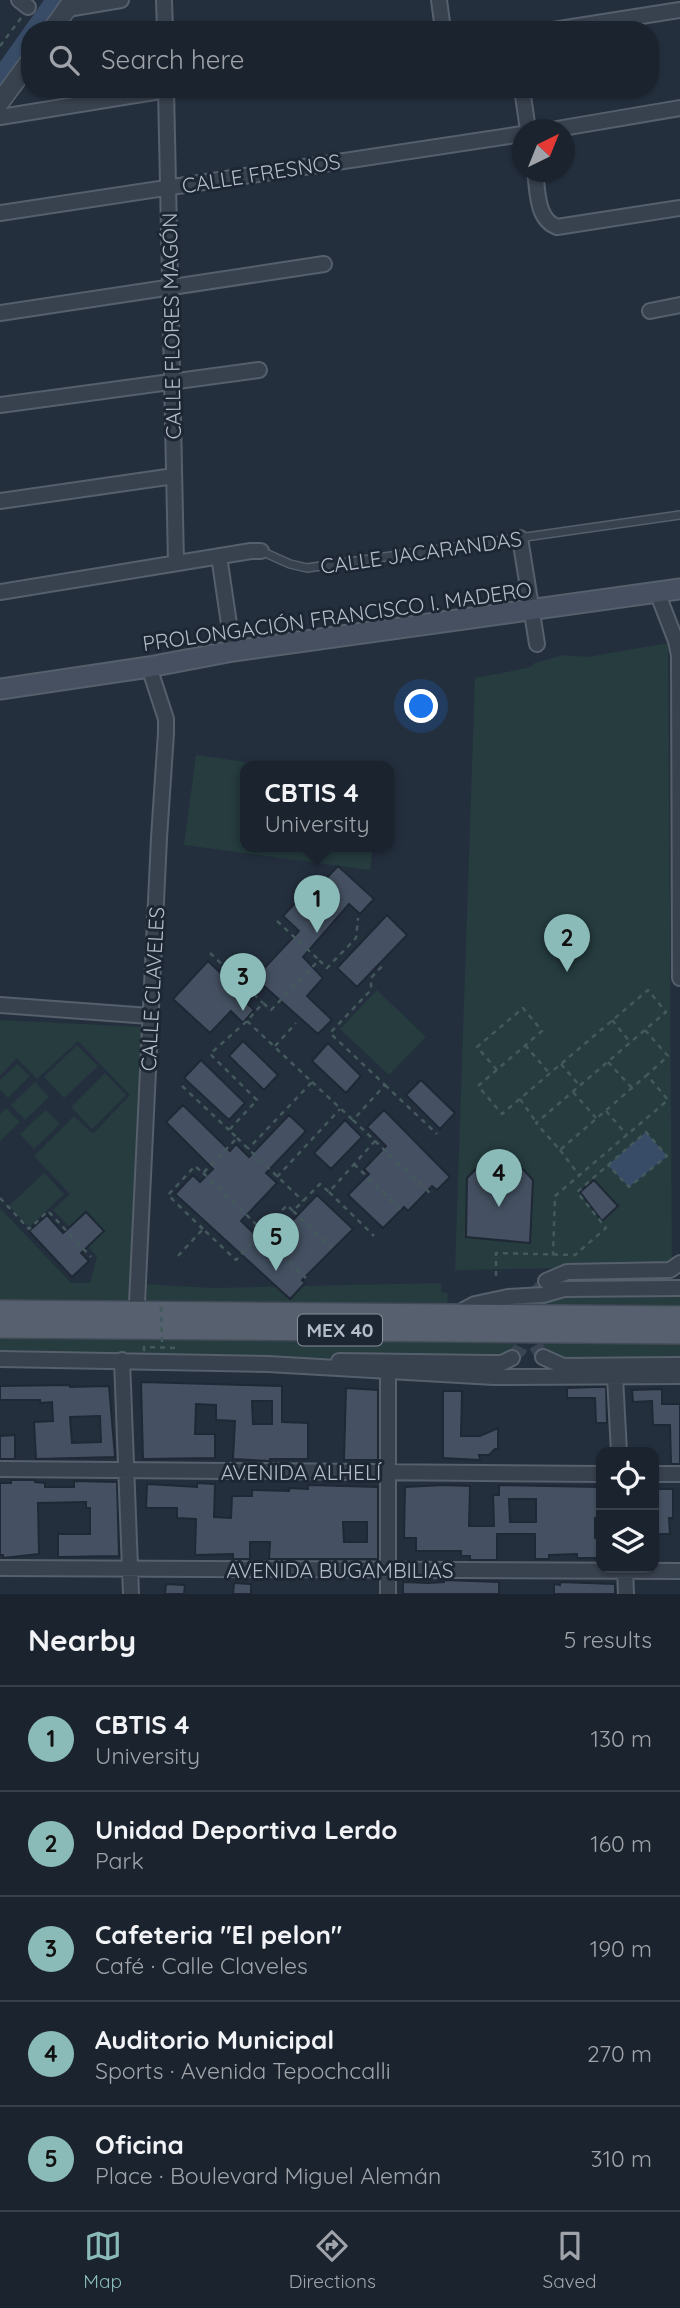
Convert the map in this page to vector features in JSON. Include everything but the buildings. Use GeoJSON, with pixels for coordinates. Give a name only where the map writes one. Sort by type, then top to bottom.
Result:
{"type":"FeatureCollection","features":[{"type":"Feature","properties":{"kind":"main road","name":"PROLONGACIÓN FRANCISCO I. MADERO"},"geometry":{"type":"LineString","coordinates":[[0,690],[233,651],[680,589]]}},
{"type":"Feature","properties":{"kind":"main road","name":"MEX 40"},"geometry":{"type":"LineString","coordinates":[[0,1311],[151,1310],[680,1317]]}},
{"type":"Feature","properties":{"kind":"main road","name":"MEX 40"},"geometry":{"type":"LineString","coordinates":[[0,1327],[680,1333]]}},
{"type":"Feature","properties":{"kind":"street"},"geometry":{"type":"LineString","coordinates":[[58,21],[70,4],[121,0]]}},
{"type":"Feature","properties":{"kind":"street"},"geometry":{"type":"LineString","coordinates":[[164,0],[165,21]]}},
{"type":"Feature","properties":{"kind":"street"},"geometry":{"type":"LineString","coordinates":[[439,0],[442,21]]}},
{"type":"Feature","properties":{"kind":"street"},"geometry":{"type":"LineString","coordinates":[[610,21],[680,10]]}},
{"type":"Feature","properties":{"kind":"street"},"geometry":{"type":"LineString","coordinates":[[0,102],[21,73]]}},
{"type":"Feature","properties":{"kind":"street"},"geometry":{"type":"LineString","coordinates":[[0,117],[119,98]]}},
{"type":"Feature","properties":{"kind":"street","name":"CALLE FLORES MAGÓN"},"geometry":{"type":"LineString","coordinates":[[169,98],[168,187],[176,563]]}},
{"type":"Feature","properties":{"kind":"street"},"geometry":{"type":"LineString","coordinates":[[523,98],[526,119]]}},
{"type":"Feature","properties":{"kind":"street"},"geometry":{"type":"LineString","coordinates":[[575,126],[680,108]]}},
{"type":"Feature","properties":{"kind":"street","name":"CALLE FRESNOS"},"geometry":{"type":"LineString","coordinates":[[0,213],[512,136]]}},
{"type":"Feature","properties":{"kind":"street"},"geometry":{"type":"LineString","coordinates":[[537,182],[542,215],[550,224],[565,227],[680,208]]}},
{"type":"Feature","properties":{"kind":"street"},"geometry":{"type":"LineString","coordinates":[[0,313],[324,264]]}},
{"type":"Feature","properties":{"kind":"street"},"geometry":{"type":"LineString","coordinates":[[650,311],[680,305]]}},
{"type":"Feature","properties":{"kind":"street"},"geometry":{"type":"LineString","coordinates":[[0,405],[259,370]]}},
{"type":"Feature","properties":{"kind":"street"},"geometry":{"type":"LineString","coordinates":[[0,501],[174,476]]}},
{"type":"Feature","properties":{"kind":"street"},"geometry":{"type":"LineString","coordinates":[[520,538],[537,644]]}},
{"type":"Feature","properties":{"kind":"street","name":"CALLE JACARANDAS"},"geometry":{"type":"LineString","coordinates":[[0,592],[261,551]]}},
{"type":"Feature","properties":{"kind":"street"},"geometry":{"type":"LineString","coordinates":[[219,556],[233,651]]}},
{"type":"Feature","properties":{"kind":"street"},"geometry":{"type":"LineString","coordinates":[[657,592],[678,641],[679,656],[680,978]]}},
{"type":"Feature","properties":{"kind":"street","name":"CALLE CLAVELES"},"geometry":{"type":"LineString","coordinates":[[149,667],[166,719],[136,1303],[151,1310]]}},
{"type":"Feature","properties":{"kind":"street"},"geometry":{"type":"LineString","coordinates":[[0,1005],[150,1016]]}},
{"type":"Feature","properties":{"kind":"street"},"geometry":{"type":"LineString","coordinates":[[546,1281],[567,1272],[670,1270],[680,1262]]}},
{"type":"Feature","properties":{"kind":"street"},"geometry":{"type":"LineString","coordinates":[[455,1314],[475,1304],[508,1297],[543,1295],[564,1289],[680,1288]]}},
{"type":"Feature","properties":{"kind":"street"},"geometry":{"type":"LineString","coordinates":[[543,1357],[563,1366],[680,1365]]}},
{"type":"Feature","properties":{"kind":"street"},"geometry":{"type":"LineString","coordinates":[[268,1364],[352,1360],[502,1363],[512,1358]]}},
{"type":"Feature","properties":{"kind":"street"},"geometry":{"type":"LineString","coordinates":[[0,1359],[268,1364],[494,1377],[680,1376]]}},
{"type":"Feature","properties":{"kind":"street"},"geometry":{"type":"LineString","coordinates":[[122,1360],[131,1594]]}},
{"type":"Feature","properties":{"kind":"street"},"geometry":{"type":"LineString","coordinates":[[388,1371],[388,1594]]}},
{"type":"Feature","properties":{"kind":"street"},"geometry":{"type":"LineString","coordinates":[[615,1377],[619,1447]]}},
{"type":"Feature","properties":{"kind":"street","name":"AVENIDA ALHELÍ"},"geometry":{"type":"LineString","coordinates":[[0,1469],[596,1474]]}},
{"type":"Feature","properties":{"kind":"street"},"geometry":{"type":"LineString","coordinates":[[659,1474],[680,1474]]}},
{"type":"Feature","properties":{"kind":"street","name":"AVENIDA BUGAMBILIAS"},"geometry":{"type":"LineString","coordinates":[[0,1568],[596,1569]]}},
{"type":"Feature","properties":{"kind":"street","name":"AVENIDA BUGAMBILIAS"},"geometry":{"type":"LineString","coordinates":[[659,1570],[680,1571]]}},
{"type":"Feature","properties":{"kind":"street"},"geometry":{"type":"LineString","coordinates":[[625,1573],[626,1594]]}},
{"type":"Feature","properties":{"kind":"lane","name":"CALLE JACARANDAS"},"geometry":{"type":"LineString","coordinates":[[261,551],[290,564],[307,568],[680,515]]}},
{"type":"Feature","properties":{"kind":"path"},"geometry":{"type":"LineString","coordinates":[[0,46],[24,4]]}},
{"type":"Feature","properties":{"kind":"path"},"geometry":{"type":"LineString","coordinates":[[277,921],[327,968],[356,938],[358,918]]}},
{"type":"Feature","properties":{"kind":"path"},"geometry":{"type":"LineString","coordinates":[[210,953],[271,1010],[319,960]]}},
{"type":"Feature","properties":{"kind":"path"},"geometry":{"type":"LineString","coordinates":[[385,963],[371,978],[371,990],[330,1032],[437,1134]]}},
{"type":"Feature","properties":{"kind":"path"},"geometry":{"type":"LineString","coordinates":[[496,1070],[477,1047],[523,1008],[542,1031],[478,1086],[502,1114],[648,990],[666,1012],[536,1123]]}},
{"type":"Feature","properties":{"kind":"path"},"geometry":{"type":"LineString","coordinates":[[229,1130],[257,1100],[210,1054],[263,1003]]}},
{"type":"Feature","properties":{"kind":"path"},"geometry":{"type":"LineString","coordinates":[[612,1020],[631,1042]]}},
{"type":"Feature","properties":{"kind":"path"},"geometry":{"type":"LineString","coordinates":[[247,1021],[431,1194]]}},
{"type":"Feature","properties":{"kind":"path"},"geometry":{"type":"LineString","coordinates":[[274,1046],[296,1023]]}},
{"type":"Feature","properties":{"kind":"path"},"geometry":{"type":"LineString","coordinates":[[560,1150],[668,1056],[645,1030]]}},
{"type":"Feature","properties":{"kind":"path"},"geometry":{"type":"LineString","coordinates":[[525,1045],[550,1073]]}},
{"type":"Feature","properties":{"kind":"path"},"geometry":{"type":"LineString","coordinates":[[608,1062],[632,1088]]}},
{"type":"Feature","properties":{"kind":"path"},"geometry":{"type":"LineString","coordinates":[[561,1064],[580,1086]]}},
{"type":"Feature","properties":{"kind":"path"},"geometry":{"type":"LineString","coordinates":[[553,1255],[555,1196],[668,1100],[647,1075]]}},
{"type":"Feature","properties":{"kind":"path"},"geometry":{"type":"LineString","coordinates":[[248,1149],[312,1082]]}},
{"type":"Feature","properties":{"kind":"path"},"geometry":{"type":"LineString","coordinates":[[353,1120],[385,1085]]}},
{"type":"Feature","properties":{"kind":"path"},"geometry":{"type":"LineString","coordinates":[[182,1086],[303,1201]]}},
{"type":"Feature","properties":{"kind":"path"},"geometry":{"type":"LineString","coordinates":[[573,1092],[597,1118]]}},
{"type":"Feature","properties":{"kind":"path"},"geometry":{"type":"LineString","coordinates":[[520,1099],[536,1123],[580,1175]]}},
{"type":"Feature","properties":{"kind":"path"},"geometry":{"type":"LineString","coordinates":[[277,1177],[340,1109]]}},
{"type":"Feature","properties":{"kind":"path"},"geometry":{"type":"LineString","coordinates":[[606,1110],[627,1135]]}},
{"type":"Feature","properties":{"kind":"path"},"geometry":{"type":"LineString","coordinates":[[496,1276],[496,1253],[575,1255],[606,1228],[577,1192],[608,1165],[646,1132],[667,1156],[629,1187],[608,1165]]}},
{"type":"Feature","properties":{"kind":"path"},"geometry":{"type":"LineString","coordinates":[[203,1173],[237,1138]]}},
{"type":"Feature","properties":{"kind":"path"},"geometry":{"type":"LineString","coordinates":[[329,1192],[375,1141]]}},
{"type":"Feature","properties":{"kind":"path"},"geometry":{"type":"LineString","coordinates":[[354,1164],[404,1213]]}},
{"type":"Feature","properties":{"kind":"path"},"geometry":{"type":"LineString","coordinates":[[306,1278],[262,1232],[195,1166],[168,1195],[236,1260],[262,1232],[287,1205],[332,1248]]}},
{"type":"Feature","properties":{"kind":"path"},"geometry":{"type":"LineString","coordinates":[[293,1211],[320,1184],[374,1236]]}},
{"type":"Feature","properties":{"kind":"path"},"geometry":{"type":"LineString","coordinates":[[0,1198],[29,1229],[48,1211],[91,1257]]}},
{"type":"Feature","properties":{"kind":"path"},"geometry":{"type":"LineString","coordinates":[[178,1256],[203,1229]]}},
{"type":"Feature","properties":{"kind":"path"},"geometry":{"type":"LineString","coordinates":[[151,1310],[162,1343]]}},
{"type":"Feature","properties":{"kind":"green space"},"geometry":{"type":"Polygon","coordinates":[[[668,643],[672,1266],[455,1270],[475,678],[528,668],[535,663],[563,655],[588,657],[668,643]]]}},
{"type":"Feature","properties":{"kind":"green space"},"geometry":{"type":"Polygon","coordinates":[[[196,755],[240,761],[240,852],[372,852],[370,870],[184,845],[196,755]]]}},
{"type":"Feature","properties":{"kind":"green space"},"geometry":{"type":"Polygon","coordinates":[[[377,990],[426,1037],[389,1075],[340,1029],[377,990]]]}},
{"type":"Feature","properties":{"kind":"green space"},"geometry":{"type":"Polygon","coordinates":[[[0,1020],[142,1027],[131,1283],[133,1306],[0,1304],[0,1208],[71,1283],[90,1283],[97,1257],[88,1246],[104,1231],[86,1212],[70,1227],[53,1210],[70,1194],[34,1156],[74,1116],[93,1134],[130,1095],[78,1041],[37,1079],[17,1058],[0,1076],[0,1020]]]}},
{"type":"Feature","properties":{"kind":"green space"},"geometry":{"type":"Polygon","coordinates":[[[77,1045],[98,1066],[64,1098],[44,1077],[77,1045]]]}},
{"type":"Feature","properties":{"kind":"green space"},"geometry":{"type":"Polygon","coordinates":[[[17,1064],[30,1076],[8,1098],[0,1090],[0,1080],[17,1064]]]}},
{"type":"Feature","properties":{"kind":"green space"},"geometry":{"type":"Polygon","coordinates":[[[105,1073],[126,1095],[92,1129],[71,1107],[105,1073]]]}},
{"type":"Feature","properties":{"kind":"green space"},"geometry":{"type":"Polygon","coordinates":[[[35,1082],[49,1097],[25,1120],[11,1105],[35,1082]]]}},
{"type":"Feature","properties":{"kind":"green space"},"geometry":{"type":"Polygon","coordinates":[[[6,1108],[20,1122],[0,1141],[0,1114],[6,1108]]]}},
{"type":"Feature","properties":{"kind":"green space"},"geometry":{"type":"Polygon","coordinates":[[[46,1110],[60,1124],[34,1149],[20,1134],[46,1110]]]}},
{"type":"Feature","properties":{"kind":"green space"},"geometry":{"type":"Polygon","coordinates":[[[44,1173],[64,1194],[29,1227],[9,1206],[44,1173]]]}},
{"type":"Feature","properties":{"kind":"green space"},"geometry":{"type":"Polygon","coordinates":[[[441,1283],[441,1292],[448,1293],[447,1307],[143,1303],[143,1284],[212,1288],[441,1283]]]}},
{"type":"Feature","properties":{"kind":"green space"},"geometry":{"type":"Polygon","coordinates":[[[566,1291],[680,1292],[680,1314],[529,1307],[566,1291]]]}},
{"type":"Feature","properties":{"kind":"green space"},"geometry":{"type":"Polygon","coordinates":[[[0,1331],[524,1336],[510,1353],[500,1359],[0,1356],[0,1331]]]}},
{"type":"Feature","properties":{"kind":"green space"},"geometry":{"type":"Polygon","coordinates":[[[536,1334],[680,1336],[680,1362],[609,1363],[553,1358],[536,1334]]]}},
{"type":"Feature","properties":{"kind":"water"},"geometry":{"type":"Polygon","coordinates":[[[44,0],[66,0],[51,21],[29,21],[44,0]]]}},
{"type":"Feature","properties":{"kind":"water"},"geometry":{"type":"Polygon","coordinates":[[[21,32],[21,62],[0,90],[0,62],[21,32]]]}},
{"type":"Feature","properties":{"kind":"water"},"geometry":{"type":"Polygon","coordinates":[[[646,1132],[667,1156],[629,1187],[608,1165],[646,1132]]]}},
{"type":"Feature","properties":{"kind":"tunnel"},"geometry":{"type":"LineString","coordinates":[[541,1287],[530,1304],[528,1322],[533,1340],[543,1357]]}},
{"type":"Feature","properties":{"kind":"tunnel"},"geometry":{"type":"LineString","coordinates":[[512,1358],[520,1349],[529,1330]]}},
{"type":"Feature","properties":{"kind":"place","name":"CBTIS 4"},"geometry":{"type":"Point","coordinates":[317,933]}},
{"type":"Feature","properties":{"kind":"place","name":"Unidad Deportiva Lerdo"},"geometry":{"type":"Point","coordinates":[567,972]}},
{"type":"Feature","properties":{"kind":"place","name":"Cafeteria \"El pelon\""},"geometry":{"type":"Point","coordinates":[243,1011]}},
{"type":"Feature","properties":{"kind":"place","name":"Auditorio Municipal"},"geometry":{"type":"Point","coordinates":[499,1207]}},
{"type":"Feature","properties":{"kind":"place","name":"Oficina"},"geometry":{"type":"Point","coordinates":[276,1271]}}]}
